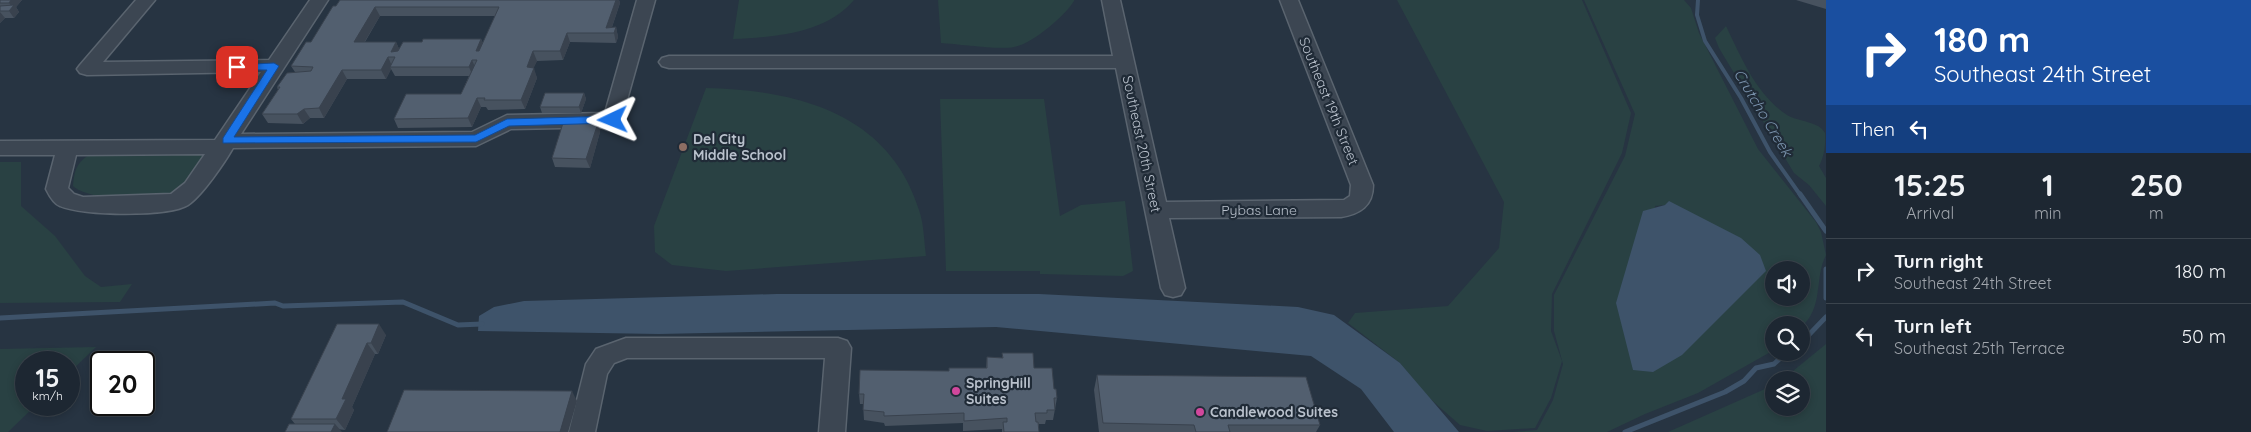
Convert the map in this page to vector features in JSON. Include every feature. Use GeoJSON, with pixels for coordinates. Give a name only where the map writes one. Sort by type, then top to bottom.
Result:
{"type":"FeatureCollection","features":[{"type":"Feature","properties":{"kind":"street"},"geometry":{"type":"LineString","coordinates":[[146,0],[87,69],[274,66]]}},
{"type":"Feature","properties":{"kind":"street"},"geometry":{"type":"LineString","coordinates":[[68,148],[57,188],[66,200],[83,205],[166,204],[179,200],[193,188],[224,144],[319,0]]}},
{"type":"Feature","properties":{"kind":"street"},"geometry":{"type":"LineString","coordinates":[[0,148],[476,139],[507,122],[613,120],[646,0]]}},
{"type":"Feature","properties":{"kind":"street","name":"Southeast 20th Street"},"geometry":{"type":"LineString","coordinates":[[1111,0],[1172,288]]}},
{"type":"Feature","properties":{"kind":"street","name":"Southeast 19th Street"},"geometry":{"type":"LineString","coordinates":[[1289,0],[1362,184],[1363,195],[1359,202]]}},
{"type":"Feature","properties":{"kind":"street"},"geometry":{"type":"LineString","coordinates":[[669,62],[1125,62]]}},
{"type":"Feature","properties":{"kind":"street","name":"Pybas Lane"},"geometry":{"type":"LineString","coordinates":[[1156,210],[1341,209],[1359,202]]}},
{"type":"Feature","properties":{"kind":"street"},"geometry":{"type":"LineString","coordinates":[[582,432],[594,372],[605,356],[626,348],[838,348],[832,432]]}},
{"type":"Feature","properties":{"kind":"green space"},"geometry":{"type":"Polygon","coordinates":[[[739,0],[854,0],[829,20],[814,27],[782,35],[733,39],[739,0]]]}},
{"type":"Feature","properties":{"kind":"green space"},"geometry":{"type":"Polygon","coordinates":[[[938,0],[1074,1],[1056,21],[1030,41],[1014,47],[998,48],[941,43],[938,0]]]}},
{"type":"Feature","properties":{"kind":"green space"},"geometry":{"type":"Polygon","coordinates":[[[1397,0],[1582,0],[1631,113],[1622,153],[1552,294],[1551,331],[1562,361],[1551,398],[1535,428],[1487,431],[1460,425],[1427,396],[1400,363],[1348,323],[1355,313],[1448,306],[1499,248],[1504,202],[1397,0]]]}},
{"type":"Feature","properties":{"kind":"green space"},"geometry":{"type":"Polygon","coordinates":[[[1584,0],[1684,0],[1691,8],[1699,33],[1758,149],[1816,222],[1821,232],[1826,255],[1822,264],[1813,311],[1810,316],[1765,316],[1765,355],[1698,393],[1645,414],[1607,432],[1512,432],[1537,430],[1553,400],[1563,364],[1554,331],[1554,295],[1625,156],[1635,114],[1584,0]],[[1665,205],[1655,206],[1653,372],[1665,205]]]}},
{"type":"Feature","properties":{"kind":"green space"},"geometry":{"type":"Polygon","coordinates":[[[1726,26],[1751,75],[1767,97],[1787,115],[1818,126],[1825,133],[1824,150],[1819,166],[1826,178],[1826,206],[1809,185],[1794,173],[1719,48],[1715,38],[1726,26]]]}},
{"type":"Feature","properties":{"kind":"green space"},"geometry":{"type":"Polygon","coordinates":[[[706,88],[773,94],[805,102],[835,113],[862,129],[886,150],[905,177],[921,215],[926,256],[726,271],[672,265],[655,252],[654,226],[706,88]]]}},
{"type":"Feature","properties":{"kind":"green space"},"geometry":{"type":"Polygon","coordinates":[[[940,99],[1044,99],[1060,216],[1081,205],[1125,201],[1133,271],[1123,276],[1040,274],[1040,271],[946,271],[940,99]]]}},
{"type":"Feature","properties":{"kind":"green space"},"geometry":{"type":"Polygon","coordinates":[[[197,154],[207,158],[177,194],[138,198],[108,197],[94,195],[73,186],[76,168],[89,155],[197,154]]]}},
{"type":"Feature","properties":{"kind":"green space"},"geometry":{"type":"Polygon","coordinates":[[[0,162],[21,162],[21,206],[55,236],[85,276],[101,287],[132,284],[120,302],[0,303],[0,162]]]}},
{"type":"Feature","properties":{"kind":"green space"},"geometry":{"type":"Polygon","coordinates":[[[1826,344],[1826,432],[1668,432],[1765,389],[1765,416],[1810,416],[1810,371],[1793,371],[1805,361],[1810,361],[1810,357],[1826,344]]]}},
{"type":"Feature","properties":{"kind":"green space"},"geometry":{"type":"Polygon","coordinates":[[[96,347],[80,362],[80,351],[15,351],[15,416],[25,416],[8,432],[0,432],[0,349],[96,347]]]}},
{"type":"Feature","properties":{"kind":"water"},"geometry":{"type":"Polygon","coordinates":[[[1669,201],[1741,238],[1760,255],[1765,272],[1682,355],[1653,372],[1633,370],[1616,303],[1643,211],[1665,205],[1669,201]]]}},
{"type":"Feature","properties":{"kind":"water"},"geometry":{"type":"Polygon","coordinates":[[[777,294],[1039,294],[1298,307],[1334,315],[1400,363],[1459,432],[1394,432],[1361,389],[1311,356],[996,327],[659,334],[478,331],[479,316],[494,307],[524,301],[777,294]]]}},
{"type":"Feature","properties":{"kind":"building"},"geometry":{"type":"Polygon","coordinates":[[[0,0],[11,0],[9,3],[0,3],[0,0]]]}},
{"type":"Feature","properties":{"kind":"building"},"geometry":{"type":"Polygon","coordinates":[[[340,0],[616,0],[606,28],[616,27],[614,33],[567,33],[560,51],[533,51],[527,67],[534,68],[521,100],[484,100],[485,98],[477,98],[468,118],[394,119],[406,94],[461,94],[477,60],[472,60],[469,67],[390,67],[395,57],[388,57],[381,70],[342,70],[319,108],[304,109],[297,114],[262,114],[287,73],[311,71],[313,67],[291,66],[306,42],[311,42],[333,6],[336,6],[340,0]],[[375,7],[354,42],[396,42],[391,52],[398,51],[403,42],[422,42],[423,39],[481,39],[476,51],[479,51],[499,7],[375,7]]]}},
{"type":"Feature","properties":{"kind":"building"},"geometry":{"type":"Polygon","coordinates":[[[14,5],[9,11],[0,11],[0,6],[14,5]]]}},
{"type":"Feature","properties":{"kind":"building"},"geometry":{"type":"Polygon","coordinates":[[[545,93],[584,93],[579,107],[540,107],[545,93]]]}},
{"type":"Feature","properties":{"kind":"building"},"geometry":{"type":"Polygon","coordinates":[[[563,123],[598,123],[586,159],[552,158],[563,123]]]}},
{"type":"Feature","properties":{"kind":"building"},"geometry":{"type":"Polygon","coordinates":[[[337,324],[379,324],[371,343],[367,343],[342,399],[346,399],[336,419],[291,419],[337,324]]]}},
{"type":"Feature","properties":{"kind":"building","name":"SpringHill Suites"},"geometry":{"type":"Polygon","coordinates":[[[1002,353],[1033,353],[1034,368],[1052,368],[1057,398],[1054,398],[1055,410],[1047,410],[1047,413],[1035,413],[1039,432],[1004,432],[1003,422],[1007,422],[1007,418],[964,421],[964,413],[884,416],[884,412],[863,410],[864,394],[859,394],[860,370],[949,371],[949,368],[987,368],[987,357],[1003,358],[1002,353]]]}},
{"type":"Feature","properties":{"kind":"building","name":"Candlewood Suites"},"geometry":{"type":"Polygon","coordinates":[[[1097,375],[1306,377],[1320,425],[1228,425],[1230,432],[1196,432],[1194,425],[1103,423],[1097,375]]]}},
{"type":"Feature","properties":{"kind":"building"},"geometry":{"type":"Polygon","coordinates":[[[404,390],[572,391],[560,432],[387,432],[404,390]]]}},
{"type":"Feature","properties":{"kind":"building"},"geometry":{"type":"Polygon","coordinates":[[[289,424],[335,424],[331,432],[285,432],[289,424]]]}},
{"type":"Feature","properties":{"kind":"waterway","name":"Crutcho Creek"},"geometry":{"type":"LineString","coordinates":[[1698,0],[1697,15],[1705,41],[1741,98],[1770,152],[1801,196]]}},
{"type":"Feature","properties":{"kind":"waterway","name":"Crutcho Creek"},"geometry":{"type":"LineString","coordinates":[[1800,194],[1826,231]]}},
{"type":"Feature","properties":{"kind":"waterway","name":"Crutcho Creek"},"geometry":{"type":"LineString","coordinates":[[1826,269],[1826,298]]}},
{"type":"Feature","properties":{"kind":"waterway"},"geometry":{"type":"LineString","coordinates":[[0,318],[275,303],[283,306],[403,302],[458,325],[482,324]]}},
{"type":"Feature","properties":{"kind":"waterway","name":"Crutcho Creek"},"geometry":{"type":"LineString","coordinates":[[1810,334],[1826,317]]}},
{"type":"Feature","properties":{"kind":"waterway","name":"Crutcho Creek"},"geometry":{"type":"LineString","coordinates":[[1625,432],[1725,392],[1744,381],[1756,368],[1774,364],[1777,361]]}},
{"type":"Feature","properties":{"kind":"place","name":"Del City Middle School"},"geometry":{"type":"Point","coordinates":[683,147]}},
{"type":"Feature","properties":{"kind":"place","name":"SpringHill Suites"},"geometry":{"type":"Point","coordinates":[956,391]}},
{"type":"Feature","properties":{"kind":"place","name":"Candlewood Suites"},"geometry":{"type":"Point","coordinates":[1200,412]}},
{"type":"Feature","properties":{"kind":"route"},"geometry":{"type":"LineString","coordinates":[[237,67],[274,66],[226,141],[476,139],[507,122],[613,120]]}}]}
